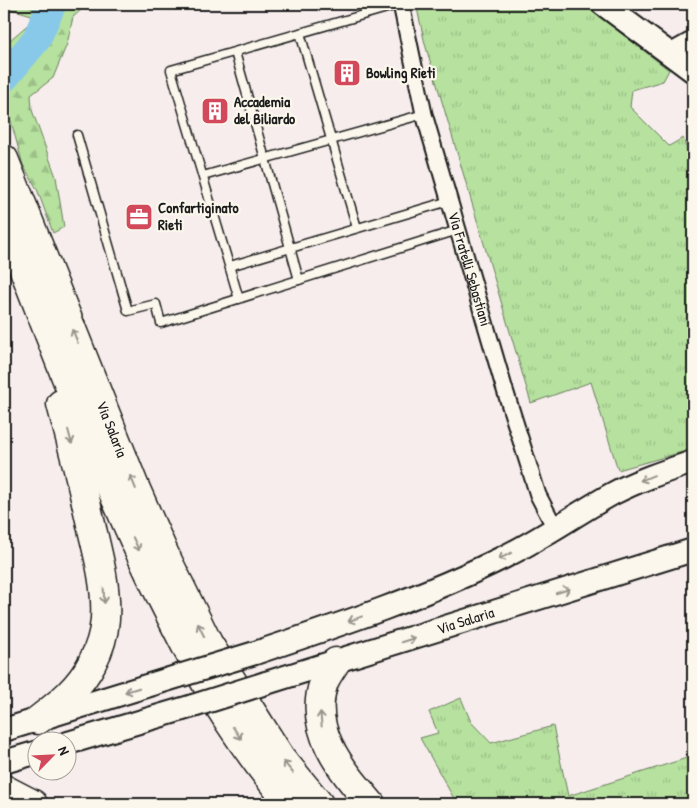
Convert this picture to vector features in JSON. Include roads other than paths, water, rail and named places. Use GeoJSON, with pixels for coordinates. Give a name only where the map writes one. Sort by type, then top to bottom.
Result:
{"type":"FeatureCollection","features":[{"type":"Feature","properties":{"kind":"highway","name":"Via Salaria"},"geometry":{"type":"LineString","coordinates":[[5,161],[131,476],[164,553],[213,652],[281,758],[319,804]]}},
{"type":"Feature","properties":{"kind":"highway","name":"Via Salaria"},"geometry":{"type":"LineString","coordinates":[[4,219],[115,500],[186,646],[228,720],[262,769],[290,804]]}},
{"type":"Feature","properties":{"kind":"highway"},"geometry":{"type":"LineString","coordinates":[[31,288],[99,557],[105,619],[100,644],[92,664],[78,684],[61,702],[38,720]]}},
{"type":"Feature","properties":{"kind":"highway"},"geometry":{"type":"LineString","coordinates":[[336,662],[325,681],[320,698],[320,721],[325,740],[335,758],[371,804]]}},
{"type":"Feature","properties":{"kind":"highway"},"geometry":{"type":"LineString","coordinates":[[4,789],[33,804]]}},
{"type":"Feature","properties":{"kind":"main road"},"geometry":{"type":"LineString","coordinates":[[603,4],[693,71]]}},
{"type":"Feature","properties":{"kind":"main road"},"geometry":{"type":"LineString","coordinates":[[4,730],[255,653],[336,626],[449,582],[506,556],[613,493],[693,462]]}},
{"type":"Feature","properties":{"kind":"main road","name":"Via Salaria"},"geometry":{"type":"LineString","coordinates":[[78,740],[336,662],[693,550]]}},
{"type":"Feature","properties":{"kind":"main road"},"geometry":{"type":"LineString","coordinates":[[4,762],[28,755]]}},
{"type":"Feature","properties":{"kind":"street","name":"Via Fratelli Sebastiani"},"geometry":{"type":"LineString","coordinates":[[401,4],[424,114],[449,200],[538,495],[555,528]]}},
{"type":"Feature","properties":{"kind":"street"},"geometry":{"type":"LineString","coordinates":[[668,53],[693,39]]}},
{"type":"Feature","properties":{"kind":"lane"},"geometry":{"type":"LineString","coordinates":[[239,299],[170,70],[401,4]]}},
{"type":"Feature","properties":{"kind":"lane"},"geometry":{"type":"LineString","coordinates":[[300,33],[357,228]]}},
{"type":"Feature","properties":{"kind":"lane"},"geometry":{"type":"LineString","coordinates":[[235,52],[299,280]]}},
{"type":"Feature","properties":{"kind":"lane"},"geometry":{"type":"LineString","coordinates":[[203,176],[424,114]]}},
{"type":"Feature","properties":{"kind":"lane"},"geometry":{"type":"LineString","coordinates":[[78,135],[128,310],[156,304],[161,323],[458,230]]}},
{"type":"Feature","properties":{"kind":"lane"},"geometry":{"type":"LineString","coordinates":[[230,266],[449,200]]}},
{"type":"Feature","properties":{"kind":"waterway"},"geometry":{"type":"LineString","coordinates":[[4,78],[36,40],[52,4]]}},
{"type":"Feature","properties":{"kind":"place","name":"Bowling Rieti"},"geometry":{"type":"Point","coordinates":[347,73]}},
{"type":"Feature","properties":{"kind":"place","name":"Accademia del Biliardo"},"geometry":{"type":"Point","coordinates":[215,111]}},
{"type":"Feature","properties":{"kind":"place","name":"Confartiginato Rieti"},"geometry":{"type":"Point","coordinates":[139,217]}}]}
